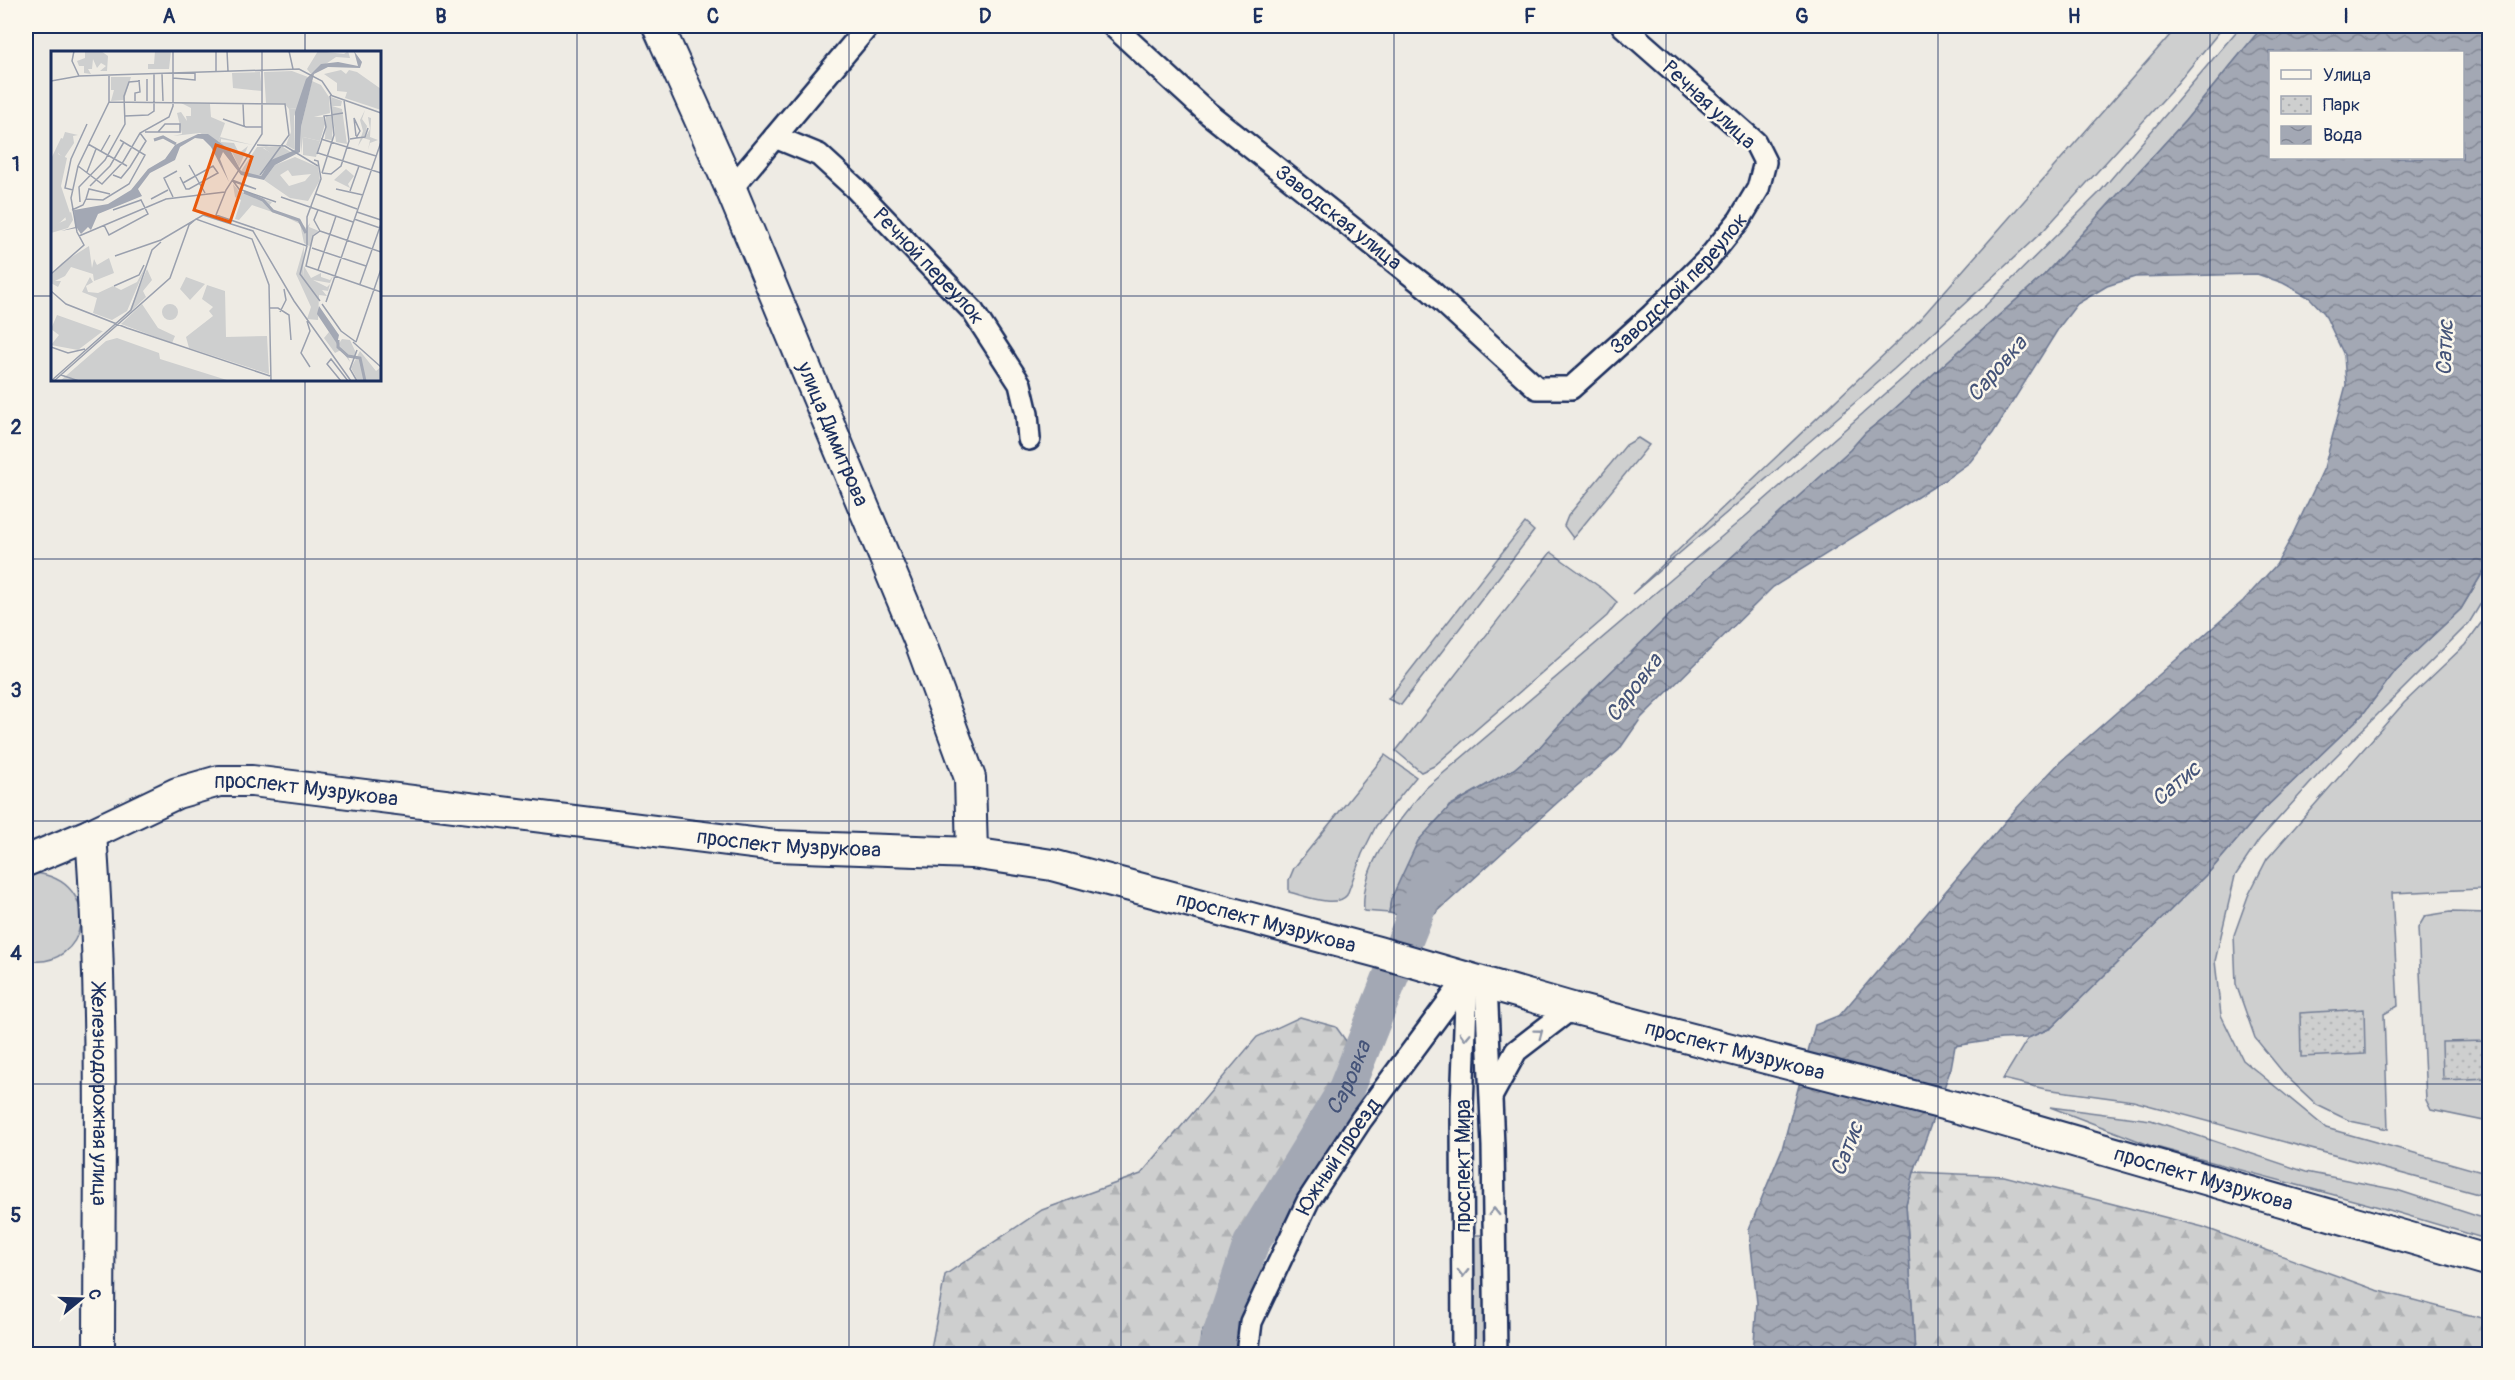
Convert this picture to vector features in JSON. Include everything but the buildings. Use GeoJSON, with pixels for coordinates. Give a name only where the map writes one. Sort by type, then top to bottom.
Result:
{"type":"FeatureCollection","features":[{"type":"Feature","properties":{"kind":"main road","name":"улица Димитрова"},"geometry":{"type":"LineString","coordinates":[[658,26],[730,189],[900,592],[954,734],[970,778],[972,853]]}},
{"type":"Feature","properties":{"kind":"main road","name":"проспект Музрукова"},"geometry":{"type":"LineString","coordinates":[[26,861],[91,834],[177,793],[219,781],[252,780],[776,846],[972,853],[1052,865],[1378,952],[1572,1008],[1959,1108],[2490,1261]]}},
{"type":"Feature","properties":{"kind":"main road","name":"Железнодорожная улица"},"geometry":{"type":"LineString","coordinates":[[91,834],[96,901],[98,998],[99,1354]]}},
{"type":"Feature","properties":{"kind":"street"},"geometry":{"type":"LineString","coordinates":[[730,189],[868,26]]}},
{"type":"Feature","properties":{"kind":"street","name":"Заводская улица"},"geometry":{"type":"LineString","coordinates":[[1113,26],[1217,121],[1430,290],[1537,388],[1571,388]]}},
{"type":"Feature","properties":{"kind":"street","name":"Речная улица"},"geometry":{"type":"LineString","coordinates":[[1623,26],[1755,142],[1765,162]]}},
{"type":"Feature","properties":{"kind":"street","name":"Речной переулок"},"geometry":{"type":"LineString","coordinates":[[775,137],[819,155],[854,187],[972,310],[1020,384],[1027,414],[1029,439]]}},
{"type":"Feature","properties":{"kind":"street","name":"Заводской переулок"},"geometry":{"type":"LineString","coordinates":[[1571,388],[1644,323],[1708,259],[1740,219],[1758,189],[1765,162]]}},
{"type":"Feature","properties":{"kind":"street","name":"проспект Мира"},"geometry":{"type":"LineString","coordinates":[[1477,980],[1492,1095],[1496,1354]]}},
{"type":"Feature","properties":{"kind":"street","name":"проспект Мира"},"geometry":{"type":"LineString","coordinates":[[1463,1354],[1462,1106],[1477,980]]}},
{"type":"Feature","properties":{"kind":"street","name":"Южный проезд"},"geometry":{"type":"LineString","coordinates":[[1248,1354],[1251,1322],[1308,1201],[1361,1120],[1477,980]]}},
{"type":"Feature","properties":{"kind":"street"},"geometry":{"type":"LineString","coordinates":[[1492,1095],[1516,1051],[1572,1008]]}},
{"type":"Feature","properties":{"kind":"green space"},"geometry":{"type":"Polygon","coordinates":[[[2178,26],[2224,26],[2170,92],[2044,230],[1894,369],[1632,594],[1914,326],[2178,26]]]}},
{"type":"Feature","properties":{"kind":"green space"},"geometry":{"type":"Polygon","coordinates":[[[2241,26],[2263,26],[2185,121],[2044,275],[1865,433],[1850,450],[1695,590],[1577,705],[1539,748],[1514,769],[1449,806],[1391,899],[1389,913],[1364,911],[1364,894],[1374,860],[1393,829],[1426,788],[1747,515],[1982,309],[2099,193],[2241,26]]]}},
{"type":"Feature","properties":{"kind":"green space"},"geometry":{"type":"Polygon","coordinates":[[[1638,438],[1649,445],[1573,538],[1564,526],[1568,516],[1626,445],[1638,438]]]}},
{"type":"Feature","properties":{"kind":"green space"},"geometry":{"type":"Polygon","coordinates":[[[1525,523],[1534,531],[1401,705],[1388,699],[1525,523]]]}},
{"type":"Feature","properties":{"kind":"green space"},"geometry":{"type":"Polygon","coordinates":[[[1551,552],[1617,602],[1607,616],[1434,766],[1421,772],[1396,751],[1551,552]]]}},
{"type":"Feature","properties":{"kind":"green space"},"geometry":{"type":"Polygon","coordinates":[[[2489,562],[2489,590],[2469,623],[2327,765],[2259,840],[2235,876],[2215,961],[2221,1015],[2243,1060],[2326,1128],[2489,1174],[2489,1197],[2133,1101],[2045,1089],[2003,1079],[2028,1038],[2051,1028],[2211,870],[2261,812],[2363,714],[2396,670],[2461,609],[2489,562]]]}},
{"type":"Feature","properties":{"kind":"green space"},"geometry":{"type":"Polygon","coordinates":[[[2489,612],[2489,886],[2480,889],[2392,893],[2398,1006],[2384,1014],[2388,1129],[2350,1121],[2317,1105],[2286,1076],[2255,1038],[2236,984],[2234,935],[2248,896],[2267,859],[2404,703],[2465,645],[2489,612]]]}},
{"type":"Feature","properties":{"kind":"green space"},"geometry":{"type":"Polygon","coordinates":[[[1385,755],[1416,777],[1376,826],[1362,854],[1347,895],[1336,901],[1328,901],[1289,892],[1289,880],[1294,868],[1385,755]]]}},
{"type":"Feature","properties":{"kind":"green space"},"geometry":{"type":"Polygon","coordinates":[[[34,873],[57,879],[72,891],[79,907],[80,924],[75,940],[64,953],[47,960],[26,960],[26,875],[34,873]]]}},
{"type":"Feature","properties":{"kind":"green space"},"geometry":{"type":"Polygon","coordinates":[[[2450,912],[2489,913],[2489,1122],[2431,1110],[2426,1100],[2418,928],[2425,916],[2450,912]]]}},
{"type":"Feature","properties":{"kind":"green space"},"geometry":{"type":"Polygon","coordinates":[[[2364,1009],[2365,1054],[2301,1057],[2300,1013],[2364,1009]]]}},
{"type":"Feature","properties":{"kind":"green space"},"geometry":{"type":"Polygon","coordinates":[[[1300,1017],[1336,1027],[1359,1059],[1201,1334],[1199,1354],[930,1354],[945,1275],[1042,1210],[1141,1174],[1257,1037],[1300,1017]]]}},
{"type":"Feature","properties":{"kind":"green space"},"geometry":{"type":"Polygon","coordinates":[[[2489,1041],[2489,1078],[2443,1080],[2442,1042],[2489,1041]]]}},
{"type":"Feature","properties":{"kind":"green space"},"geometry":{"type":"Polygon","coordinates":[[[2050,1107],[2151,1120],[2306,1172],[2397,1190],[2489,1220],[2489,1240],[2379,1207],[2152,1146],[2050,1107]]]}},
{"type":"Feature","properties":{"kind":"green space"},"geometry":{"type":"Polygon","coordinates":[[[1914,1172],[2004,1176],[2203,1227],[2376,1290],[2489,1320],[2489,1354],[1915,1354],[1906,1204],[1914,1172]]]}},
{"type":"Feature","properties":{"kind":"green space"},"geometry":{"type":"Polygon","coordinates":[[[1474,1235],[1485,1235],[1487,1354],[1475,1354],[1474,1235]]]}},
{"type":"Feature","properties":{"kind":"water","name":"Сатис"},"geometry":{"type":"Polygon","coordinates":[[[2263,26],[2489,26],[2489,562],[2461,609],[2396,670],[2363,714],[2261,812],[2211,870],[2051,1028],[2028,1038],[2001,1039],[1955,1046],[1951,1068],[1914,1172],[1906,1204],[1915,1354],[1753,1354],[1757,1303],[1749,1229],[1782,1149],[1815,1025],[1840,1015],[2015,810],[2060,762],[2243,601],[2276,565],[2324,468],[2346,385],[2344,355],[2324,313],[2310,298],[2283,283],[2257,274],[2135,277],[2107,286],[2077,304],[2060,326],[1993,433],[1970,462],[1773,587],[1641,718],[1619,750],[1426,922],[1389,913],[1391,899],[1418,841],[1450,806],[1514,769],[1539,748],[1577,705],[1695,590],[1850,450],[1865,433],[2044,275],[2185,121],[2263,26]]]}},
{"type":"Feature","properties":{"kind":"waterway","name":"Саровка"},"geometry":{"type":"LineString","coordinates":[[1214,1354],[1251,1244],[1346,1089],[1425,890],[1437,876]]}}]}
